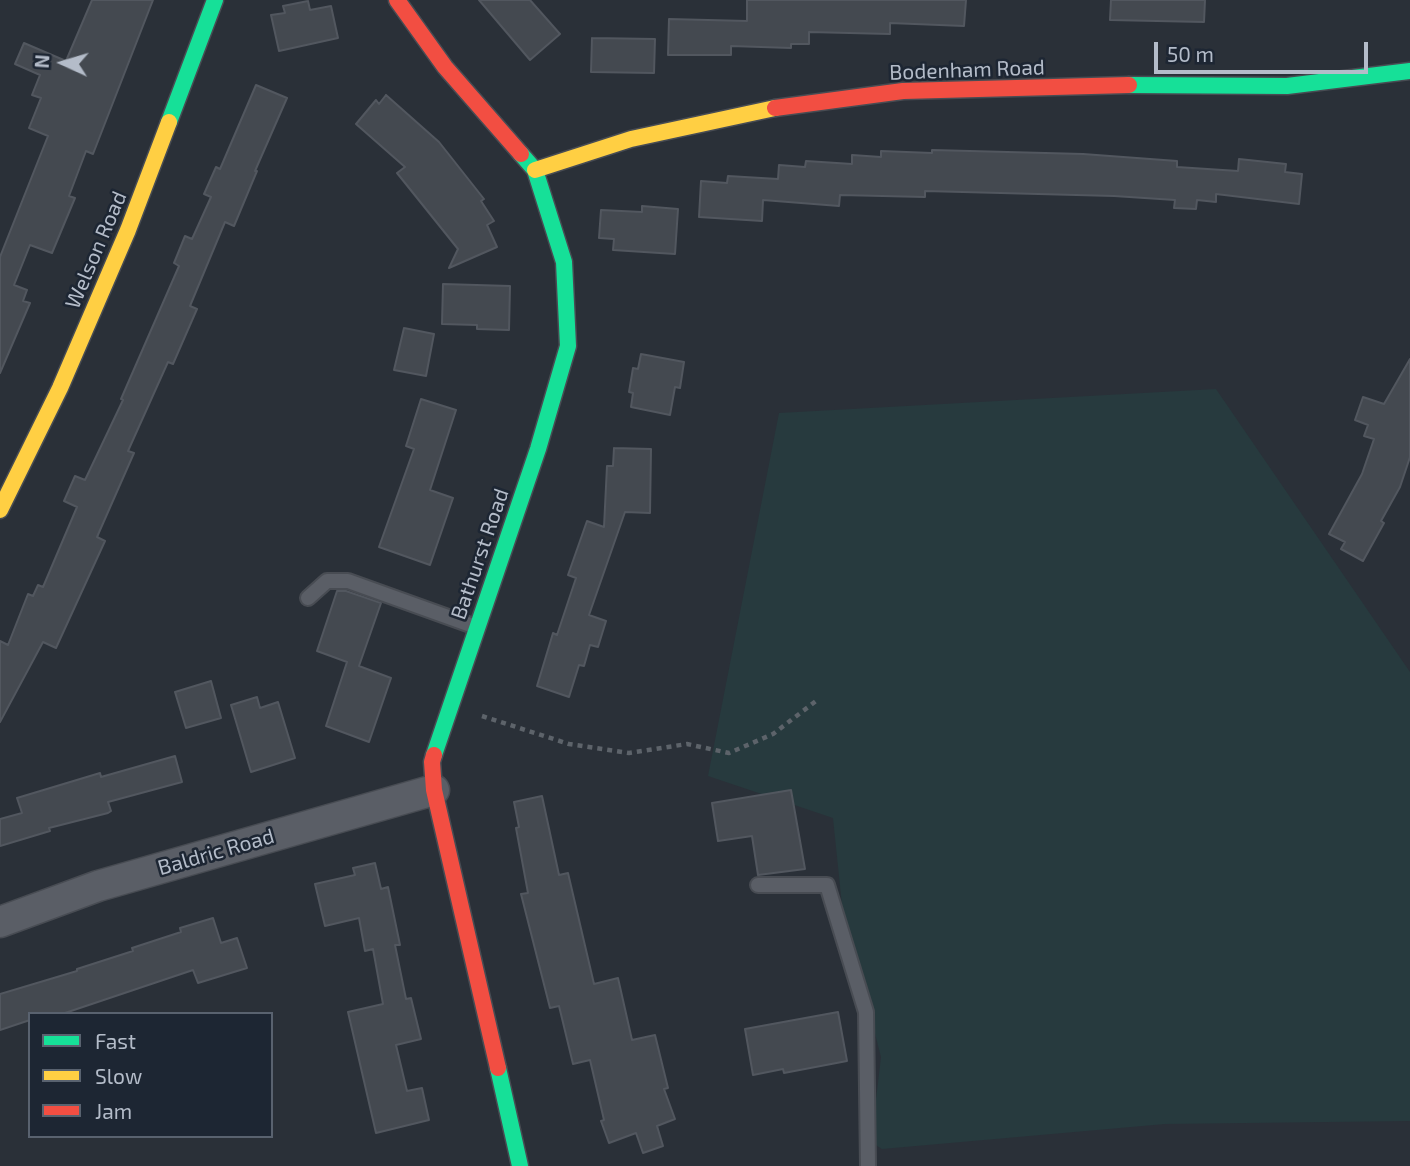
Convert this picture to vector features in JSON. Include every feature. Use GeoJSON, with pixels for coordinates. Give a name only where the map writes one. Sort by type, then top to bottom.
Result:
{"type":"FeatureCollection","features":[{"type":"Feature","properties":{"kind":"street","name":"Welson Road"},"geometry":{"type":"LineString","coordinates":[[0,510],[60,388],[128,230],[215,0]]}},
{"type":"Feature","properties":{"kind":"street","name":"Bathurst Road"},"geometry":{"type":"LineString","coordinates":[[397,0],[445,67],[535,170],[564,262],[568,346],[538,449],[432,762],[434,790],[520,1166]]}},
{"type":"Feature","properties":{"kind":"street","name":"Bodenham Road"},"geometry":{"type":"LineString","coordinates":[[535,170],[631,139],[748,113],[902,91],[1147,85],[1287,86],[1410,71]]}},
{"type":"Feature","properties":{"kind":"street","name":"Baldric Road"},"geometry":{"type":"LineString","coordinates":[[0,922],[98,886],[434,790]]}},
{"type":"Feature","properties":{"kind":"lane"},"geometry":{"type":"LineString","coordinates":[[308,598],[327,581],[348,581],[477,628]]}},
{"type":"Feature","properties":{"kind":"lane"},"geometry":{"type":"LineString","coordinates":[[758,885],[827,885],[866,1012],[868,1166]]}},
{"type":"Feature","properties":{"kind":"path"},"geometry":{"type":"LineString","coordinates":[[452,704],[569,744],[629,753],[687,744],[729,753],[773,734],[816,701]]}},
{"type":"Feature","properties":{"kind":"green space"},"geometry":{"type":"Polygon","coordinates":[[[1216,389],[1410,672],[1410,1121],[1165,1124],[882,1149],[871,1142],[881,1057],[842,905],[833,818],[708,776],[779,413],[1216,389]]]}},
{"type":"Feature","properties":{"kind":"building"},"geometry":{"type":"Polygon","coordinates":[[[92,0],[153,0],[93,154],[86,151],[69,196],[75,198],[52,253],[30,245],[14,285],[27,290],[23,301],[30,303],[0,373],[0,257],[48,136],[29,128],[41,98],[32,95],[40,75],[15,64],[24,43],[66,61],[92,0]]]}},
{"type":"Feature","properties":{"kind":"building"},"geometry":{"type":"Polygon","coordinates":[[[479,0],[530,0],[560,34],[530,60],[479,0]]]}},
{"type":"Feature","properties":{"kind":"building"},"geometry":{"type":"Polygon","coordinates":[[[747,0],[966,0],[964,26],[890,23],[890,34],[809,32],[809,44],[791,44],[791,48],[731,46],[731,55],[668,55],[669,19],[747,21],[747,0]]]}},
{"type":"Feature","properties":{"kind":"building"},"geometry":{"type":"Polygon","coordinates":[[[1111,0],[1205,0],[1204,22],[1110,20],[1111,0]]]}},
{"type":"Feature","properties":{"kind":"building"},"geometry":{"type":"Polygon","coordinates":[[[308,1],[310,10],[331,6],[338,38],[279,51],[271,15],[285,13],[283,6],[308,1]]]}},
{"type":"Feature","properties":{"kind":"building"},"geometry":{"type":"Polygon","coordinates":[[[592,38],[655,39],[654,73],[591,72],[592,38]]]}},
{"type":"Feature","properties":{"kind":"building"},"geometry":{"type":"Polygon","coordinates":[[[256,85],[287,98],[234,226],[225,222],[190,306],[197,309],[173,364],[168,362],[128,451],[134,453],[97,537],[105,541],[56,648],[43,642],[0,722],[0,641],[8,645],[28,594],[33,596],[38,585],[43,587],[77,507],[64,501],[75,476],[85,480],[123,400],[121,399],[179,266],[174,263],[185,236],[192,239],[211,197],[204,194],[216,167],[220,169],[256,85]]]}},
{"type":"Feature","properties":{"kind":"building"},"geometry":{"type":"Polygon","coordinates":[[[386,95],[439,142],[484,199],[481,201],[494,221],[487,225],[497,247],[449,268],[458,249],[397,173],[405,167],[356,124],[376,100],[379,104],[386,95]]]}},
{"type":"Feature","properties":{"kind":"building"},"geometry":{"type":"Polygon","coordinates":[[[932,150],[1083,154],[1177,161],[1177,167],[1238,171],[1239,159],[1286,164],[1285,172],[1302,174],[1299,204],[1216,194],[1216,202],[1197,200],[1196,209],[1174,208],[1175,200],[925,191],[925,197],[840,195],[839,206],[763,200],[762,221],[699,217],[701,181],[727,183],[728,176],[778,179],[779,165],[805,167],[806,161],[852,164],[852,155],[881,157],[881,151],[932,153],[932,150]]]}},
{"type":"Feature","properties":{"kind":"building"},"geometry":{"type":"Polygon","coordinates":[[[642,206],[678,209],[675,254],[613,250],[614,239],[599,238],[601,210],[642,212],[642,206]]]}},
{"type":"Feature","properties":{"kind":"building"},"geometry":{"type":"Polygon","coordinates":[[[443,284],[510,286],[509,330],[477,329],[477,325],[442,324],[443,284]]]}},
{"type":"Feature","properties":{"kind":"building"},"geometry":{"type":"Polygon","coordinates":[[[404,328],[434,334],[426,376],[394,370],[404,328]]]}},
{"type":"Feature","properties":{"kind":"building"},"geometry":{"type":"Polygon","coordinates":[[[641,354],[684,362],[680,388],[675,387],[670,415],[631,407],[633,393],[629,392],[633,368],[638,369],[641,354]]]}},
{"type":"Feature","properties":{"kind":"building"},"geometry":{"type":"Polygon","coordinates":[[[1410,359],[1410,457],[1400,487],[1381,521],[1384,523],[1363,561],[1341,549],[1345,542],[1329,534],[1362,474],[1374,439],[1364,436],[1368,425],[1355,420],[1363,397],[1384,404],[1410,359]]]}},
{"type":"Feature","properties":{"kind":"building"},"geometry":{"type":"Polygon","coordinates":[[[421,399],[456,410],[430,490],[453,498],[430,565],[379,547],[414,449],[406,446],[421,399]]]}},
{"type":"Feature","properties":{"kind":"building"},"geometry":{"type":"Polygon","coordinates":[[[614,448],[651,449],[650,513],[625,512],[589,615],[606,621],[598,647],[590,645],[584,666],[579,665],[569,697],[537,686],[553,633],[557,635],[576,578],[568,575],[587,521],[604,527],[607,466],[613,466],[614,448]]]}},
{"type":"Feature","properties":{"kind":"building"},"geometry":{"type":"Polygon","coordinates":[[[337,591],[346,591],[381,603],[359,666],[391,678],[369,742],[326,726],[347,662],[317,651],[337,591]]]}},
{"type":"Feature","properties":{"kind":"building"},"geometry":{"type":"Polygon","coordinates":[[[211,681],[221,718],[186,728],[175,692],[211,681]]]}},
{"type":"Feature","properties":{"kind":"building"},"geometry":{"type":"Polygon","coordinates":[[[257,697],[260,708],[278,702],[295,758],[251,772],[231,705],[257,697]]]}},
{"type":"Feature","properties":{"kind":"building"},"geometry":{"type":"Polygon","coordinates":[[[175,756],[182,782],[108,802],[111,811],[108,813],[49,828],[50,831],[0,846],[0,819],[22,813],[17,798],[100,773],[101,777],[175,756]]]}},
{"type":"Feature","properties":{"kind":"building"},"geometry":{"type":"Polygon","coordinates":[[[791,790],[805,869],[758,875],[752,836],[718,841],[712,803],[791,790]]]}},
{"type":"Feature","properties":{"kind":"building"},"geometry":{"type":"Polygon","coordinates":[[[542,796],[559,875],[568,873],[594,984],[618,978],[632,1040],[655,1035],[668,1088],[664,1089],[675,1119],[657,1126],[663,1146],[643,1153],[636,1133],[609,1143],[601,1121],[604,1120],[590,1060],[573,1064],[559,1006],[550,1008],[521,894],[528,893],[514,802],[542,796]]]}},
{"type":"Feature","properties":{"kind":"building"},"geometry":{"type":"Polygon","coordinates":[[[375,863],[381,889],[388,887],[400,945],[395,945],[406,999],[411,998],[421,1039],[396,1045],[407,1091],[422,1088],[429,1120],[376,1133],[348,1012],[383,1004],[373,949],[365,951],[359,918],[325,926],[315,884],[355,875],[353,868],[375,863]]]}},
{"type":"Feature","properties":{"kind":"building"},"geometry":{"type":"Polygon","coordinates":[[[213,918],[221,943],[237,938],[247,968],[198,983],[193,970],[68,1012],[28,1012],[28,1021],[0,1030],[0,994],[133,951],[132,948],[181,932],[180,928],[213,918]]]}},
{"type":"Feature","properties":{"kind":"building"},"geometry":{"type":"Polygon","coordinates":[[[838,1012],[847,1061],[784,1073],[783,1069],[753,1075],[745,1029],[838,1012]]]}},
{"type":"Feature","properties":{"kind":"traffic: fast"},"geometry":{"type":"LineString","coordinates":[[169,122],[215,0]]}},
{"type":"Feature","properties":{"kind":"traffic: fast"},"geometry":{"type":"LineString","coordinates":[[1129,85],[1287,86],[1410,71]]}},
{"type":"Feature","properties":{"kind":"traffic: fast"},"geometry":{"type":"LineString","coordinates":[[434,755],[538,449],[568,346],[564,262],[535,170],[521,154]]}},
{"type":"Feature","properties":{"kind":"traffic: fast"},"geometry":{"type":"LineString","coordinates":[[498,1068],[520,1166]]}},
{"type":"Feature","properties":{"kind":"traffic: slow"},"geometry":{"type":"LineString","coordinates":[[535,170],[631,139],[775,108]]}},
{"type":"Feature","properties":{"kind":"traffic: slow"},"geometry":{"type":"LineString","coordinates":[[0,510],[60,388],[128,230],[169,122]]}},
{"type":"Feature","properties":{"kind":"traffic: jam"},"geometry":{"type":"LineString","coordinates":[[397,0],[445,67],[521,154]]}},
{"type":"Feature","properties":{"kind":"traffic: jam"},"geometry":{"type":"LineString","coordinates":[[775,108],[903,91],[1129,85]]}},
{"type":"Feature","properties":{"kind":"traffic: jam"},"geometry":{"type":"LineString","coordinates":[[434,755],[434,790],[498,1068]]}}]}
